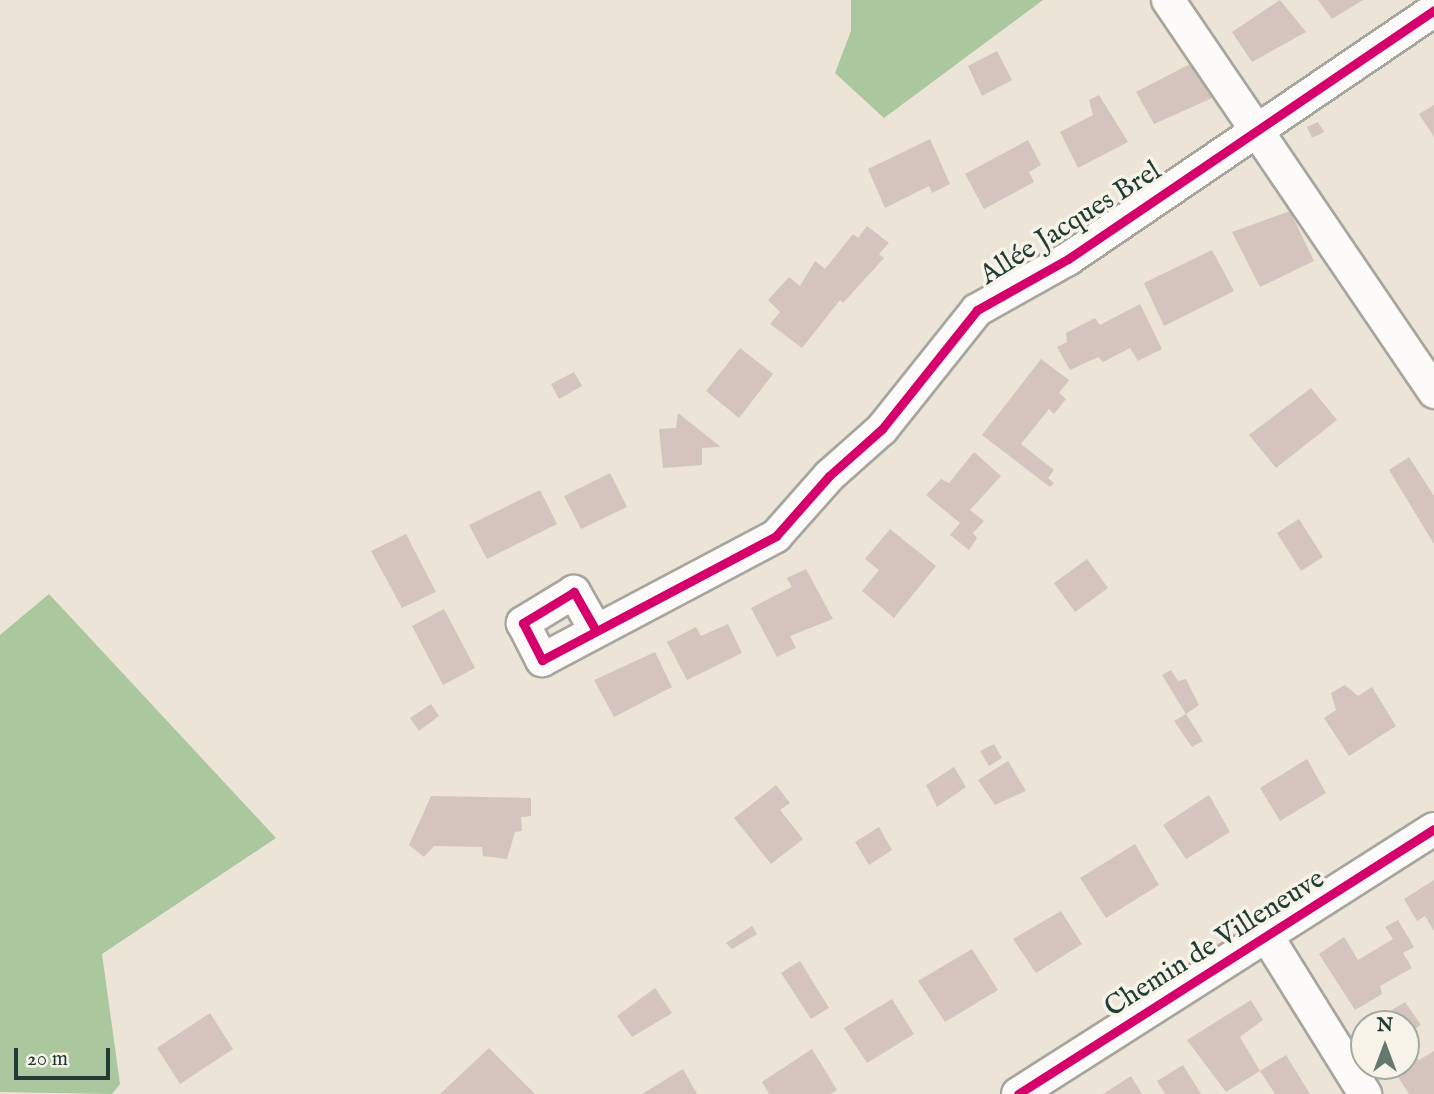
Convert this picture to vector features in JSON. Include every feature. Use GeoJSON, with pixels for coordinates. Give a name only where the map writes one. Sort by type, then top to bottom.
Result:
{"type":"FeatureCollection","features":[{"type":"Feature","properties":{"kind":"street"},"geometry":{"type":"LineString","coordinates":[[1168,0],[1434,392]]}},
{"type":"Feature","properties":{"kind":"street","name":"Allée Jacques Brel"},"geometry":{"type":"LineString","coordinates":[[595,629],[776,536],[829,476],[882,429],[977,310],[1068,259],[1434,10]]}},
{"type":"Feature","properties":{"kind":"street","name":"Chemin de Villeneuve"},"geometry":{"type":"LineString","coordinates":[[1018,1094],[1268,939],[1434,829]]}},
{"type":"Feature","properties":{"kind":"street"},"geometry":{"type":"LineString","coordinates":[[1268,939],[1365,1094]]}},
{"type":"Feature","properties":{"kind":"green space"},"geometry":{"type":"Polygon","coordinates":[[[851,0],[1043,0],[884,118],[835,73],[851,31],[851,0]]]}},
{"type":"Feature","properties":{"kind":"green space"},"geometry":{"type":"Polygon","coordinates":[[[49,594],[276,838],[102,954],[120,1084],[112,1094],[0,1092],[0,635],[49,594]]]}},
{"type":"Feature","properties":{"kind":"building"},"geometry":{"type":"Polygon","coordinates":[[[1280,0],[1306,32],[1252,62],[1232,32],[1280,0]]]}},
{"type":"Feature","properties":{"kind":"building"},"geometry":{"type":"Polygon","coordinates":[[[1318,0],[1363,0],[1332,19],[1318,0]]]}},
{"type":"Feature","properties":{"kind":"building"},"geometry":{"type":"Polygon","coordinates":[[[997,51],[1012,80],[982,96],[968,66],[997,51]]]}},
{"type":"Feature","properties":{"kind":"building"},"geometry":{"type":"Polygon","coordinates":[[[1194,62],[1212,98],[1154,124],[1136,92],[1194,62]]]}},
{"type":"Feature","properties":{"kind":"building"},"geometry":{"type":"Polygon","coordinates":[[[1099,95],[1128,142],[1078,168],[1060,132],[1093,115],[1089,100],[1099,95]]]}},
{"type":"Feature","properties":{"kind":"building"},"geometry":{"type":"Polygon","coordinates":[[[1434,105],[1434,137],[1419,114],[1434,105]]]}},
{"type":"Feature","properties":{"kind":"building"},"geometry":{"type":"Polygon","coordinates":[[[1318,122],[1324,132],[1312,138],[1307,127],[1318,122]]]}},
{"type":"Feature","properties":{"kind":"building"},"geometry":{"type":"Polygon","coordinates":[[[930,139],[950,184],[932,193],[929,186],[885,208],[868,169],[930,139]]]}},
{"type":"Feature","properties":{"kind":"building"},"geometry":{"type":"Polygon","coordinates":[[[1028,140],[1041,165],[1029,172],[1034,182],[984,209],[965,174],[1028,140]]]}},
{"type":"Feature","properties":{"kind":"building"},"geometry":{"type":"Polygon","coordinates":[[[1290,211],[1314,261],[1260,287],[1232,232],[1290,211]]]}},
{"type":"Feature","properties":{"kind":"building"},"geometry":{"type":"Polygon","coordinates":[[[867,226],[889,243],[879,254],[884,258],[843,303],[840,300],[802,348],[770,324],[780,312],[768,300],[789,277],[800,286],[815,261],[825,269],[853,234],[858,238],[867,226]]]}},
{"type":"Feature","properties":{"kind":"building"},"geometry":{"type":"Polygon","coordinates":[[[1212,250],[1234,291],[1164,326],[1144,283],[1212,250]]]}},
{"type":"Feature","properties":{"kind":"building"},"geometry":{"type":"Polygon","coordinates":[[[1140,304],[1162,349],[1138,361],[1130,348],[1103,362],[1098,357],[1070,370],[1057,347],[1067,342],[1066,333],[1095,318],[1100,325],[1140,304]]]}},
{"type":"Feature","properties":{"kind":"building"},"geometry":{"type":"Polygon","coordinates":[[[740,348],[773,374],[739,418],[706,391],[740,348]]]}},
{"type":"Feature","properties":{"kind":"building"},"geometry":{"type":"Polygon","coordinates":[[[1041,359],[1069,380],[1059,393],[1066,399],[1054,414],[1049,409],[1021,444],[1054,470],[1048,478],[1054,483],[1050,487],[982,435],[1041,359]]]}},
{"type":"Feature","properties":{"kind":"building"},"geometry":{"type":"Polygon","coordinates":[[[574,372],[582,386],[559,399],[551,384],[574,372]]]}},
{"type":"Feature","properties":{"kind":"building"},"geometry":{"type":"Polygon","coordinates":[[[1311,388],[1337,420],[1276,468],[1249,435],[1311,388]]]}},
{"type":"Feature","properties":{"kind":"building"},"geometry":{"type":"Polygon","coordinates":[[[678,413],[721,447],[702,448],[702,465],[663,468],[659,429],[676,428],[678,413]]]}},
{"type":"Feature","properties":{"kind":"building"},"geometry":{"type":"Polygon","coordinates":[[[974,452],[1001,476],[970,510],[984,521],[973,533],[977,538],[969,550],[950,535],[960,523],[926,495],[941,479],[949,483],[974,452]]]}},
{"type":"Feature","properties":{"kind":"building"},"geometry":{"type":"Polygon","coordinates":[[[1409,457],[1434,496],[1434,544],[1389,470],[1409,457]]]}},
{"type":"Feature","properties":{"kind":"building"},"geometry":{"type":"Polygon","coordinates":[[[610,473],[627,507],[581,529],[564,496],[610,473]]]}},
{"type":"Feature","properties":{"kind":"building"},"geometry":{"type":"Polygon","coordinates":[[[540,490],[557,524],[487,559],[469,525],[540,490]]]}},
{"type":"Feature","properties":{"kind":"building"},"geometry":{"type":"Polygon","coordinates":[[[1299,519],[1323,557],[1301,571],[1277,533],[1299,519]]]}},
{"type":"Feature","properties":{"kind":"building"},"geometry":{"type":"Polygon","coordinates":[[[890,529],[936,566],[894,618],[862,591],[879,570],[865,559],[890,529]]]}},
{"type":"Feature","properties":{"kind":"building"},"geometry":{"type":"Polygon","coordinates":[[[406,534],[436,592],[402,608],[371,551],[406,534]]]}},
{"type":"Feature","properties":{"kind":"building"},"geometry":{"type":"Polygon","coordinates":[[[1087,559],[1108,588],[1075,612],[1054,583],[1087,559]]]}},
{"type":"Feature","properties":{"kind":"building"},"geometry":{"type":"Polygon","coordinates":[[[806,569],[833,619],[790,636],[796,648],[777,657],[751,608],[792,587],[787,578],[806,569]]]}},
{"type":"Feature","properties":{"kind":"building"},"geometry":{"type":"Polygon","coordinates":[[[444,609],[475,668],[443,685],[412,626],[444,609]]]}},
{"type":"Feature","properties":{"kind":"building"},"geometry":{"type":"Polygon","coordinates":[[[728,624],[742,653],[687,680],[667,642],[696,627],[701,636],[728,624]]]}},
{"type":"Feature","properties":{"kind":"building"},"geometry":{"type":"Polygon","coordinates":[[[655,652],[672,687],[614,717],[594,680],[655,652]]]}},
{"type":"Feature","properties":{"kind":"building"},"geometry":{"type":"Polygon","coordinates":[[[1171,670],[1178,681],[1186,679],[1199,705],[1186,714],[1162,675],[1171,670]]]}},
{"type":"Feature","properties":{"kind":"building"},"geometry":{"type":"Polygon","coordinates":[[[1345,685],[1358,696],[1372,687],[1396,726],[1349,756],[1324,718],[1336,710],[1331,693],[1345,685]]]}},
{"type":"Feature","properties":{"kind":"building"},"geometry":{"type":"Polygon","coordinates":[[[431,704],[439,716],[419,731],[410,718],[431,704]]]}},
{"type":"Feature","properties":{"kind":"building"},"geometry":{"type":"Polygon","coordinates":[[[1186,714],[1203,741],[1192,747],[1174,721],[1186,714]]]}},
{"type":"Feature","properties":{"kind":"building"},"geometry":{"type":"Polygon","coordinates":[[[994,744],[1002,758],[989,766],[980,751],[994,744]]]}},
{"type":"Feature","properties":{"kind":"building"},"geometry":{"type":"Polygon","coordinates":[[[1307,759],[1326,793],[1280,821],[1260,788],[1307,759]]]}},
{"type":"Feature","properties":{"kind":"building"},"geometry":{"type":"Polygon","coordinates":[[[1008,761],[1026,791],[995,805],[978,780],[1008,761]]]}},
{"type":"Feature","properties":{"kind":"building"},"geometry":{"type":"Polygon","coordinates":[[[954,767],[966,787],[937,807],[926,785],[954,767]]]}},
{"type":"Feature","properties":{"kind":"building"},"geometry":{"type":"Polygon","coordinates":[[[776,785],[790,803],[780,810],[803,839],[771,864],[734,818],[776,785]]]}},
{"type":"Feature","properties":{"kind":"building"},"geometry":{"type":"Polygon","coordinates":[[[1209,795],[1230,832],[1186,859],[1163,825],[1209,795]]]}},
{"type":"Feature","properties":{"kind":"building"},"geometry":{"type":"Polygon","coordinates":[[[431,796],[531,798],[531,816],[521,817],[522,831],[515,832],[507,859],[483,856],[482,847],[434,846],[424,857],[409,845],[431,796]]]}},
{"type":"Feature","properties":{"kind":"building"},"geometry":{"type":"Polygon","coordinates":[[[879,827],[892,850],[869,865],[855,842],[879,827]]]}},
{"type":"Feature","properties":{"kind":"building"},"geometry":{"type":"Polygon","coordinates":[[[1135,844],[1159,885],[1106,918],[1080,878],[1135,844]]]}},
{"type":"Feature","properties":{"kind":"building"},"geometry":{"type":"Polygon","coordinates":[[[1434,880],[1434,931],[1425,916],[1417,921],[1404,899],[1434,880]]]}},
{"type":"Feature","properties":{"kind":"building"},"geometry":{"type":"Polygon","coordinates":[[[1061,911],[1082,944],[1036,973],[1013,939],[1061,911]]]}},
{"type":"Feature","properties":{"kind":"building"},"geometry":{"type":"Polygon","coordinates":[[[1398,920],[1414,947],[1403,953],[1412,968],[1380,986],[1382,994],[1355,1010],[1319,954],[1344,937],[1358,960],[1393,939],[1385,927],[1398,920]]]}},
{"type":"Feature","properties":{"kind":"building"},"geometry":{"type":"Polygon","coordinates":[[[752,926],[757,934],[732,949],[726,943],[752,926]]]}},
{"type":"Feature","properties":{"kind":"building"},"geometry":{"type":"Polygon","coordinates":[[[972,949],[998,990],[945,1022],[918,981],[972,949]]]}},
{"type":"Feature","properties":{"kind":"building"},"geometry":{"type":"Polygon","coordinates":[[[800,961],[829,1008],[811,1019],[781,973],[800,961]]]}},
{"type":"Feature","properties":{"kind":"building"},"geometry":{"type":"Polygon","coordinates":[[[655,988],[672,1013],[632,1037],[617,1016],[655,988]]]}},
{"type":"Feature","properties":{"kind":"building"},"geometry":{"type":"Polygon","coordinates":[[[892,999],[914,1034],[867,1063],[844,1028],[892,999]]]}},
{"type":"Feature","properties":{"kind":"building"},"geometry":{"type":"Polygon","coordinates":[[[1251,1000],[1263,1020],[1240,1037],[1260,1071],[1226,1092],[1187,1040],[1251,1000]]]}},
{"type":"Feature","properties":{"kind":"building"},"geometry":{"type":"Polygon","coordinates":[[[1405,1002],[1411,1010],[1392,1010],[1405,1002]]]}},
{"type":"Feature","properties":{"kind":"building"},"geometry":{"type":"Polygon","coordinates":[[[210,1013],[233,1049],[180,1084],[157,1048],[210,1013]]]}},
{"type":"Feature","properties":{"kind":"building"},"geometry":{"type":"Polygon","coordinates":[[[489,1048],[535,1094],[440,1094],[489,1048]]]}},
{"type":"Feature","properties":{"kind":"building"},"geometry":{"type":"Polygon","coordinates":[[[812,1049],[837,1090],[831,1094],[769,1094],[762,1082],[812,1049]]]}},
{"type":"Feature","properties":{"kind":"building"},"geometry":{"type":"Polygon","coordinates":[[[1434,1051],[1434,1094],[1409,1094],[1400,1080],[1420,1080],[1420,1059],[1434,1051]]]}},
{"type":"Feature","properties":{"kind":"building"},"geometry":{"type":"Polygon","coordinates":[[[1286,1055],[1310,1094],[1275,1094],[1260,1071],[1286,1055]]]}},
{"type":"Feature","properties":{"kind":"building"},"geometry":{"type":"Polygon","coordinates":[[[1183,1065],[1201,1094],[1165,1094],[1157,1081],[1183,1065]]]}},
{"type":"Feature","properties":{"kind":"building"},"geometry":{"type":"Polygon","coordinates":[[[683,1069],[697,1094],[642,1094],[683,1069]]]}},
{"type":"Feature","properties":{"kind":"building"},"geometry":{"type":"Polygon","coordinates":[[[1131,1076],[1142,1094],[1103,1094],[1131,1076]]]}},
{"type":"Feature","properties":{"kind":"cycle path"},"geometry":{"type":"LineString","coordinates":[[595,629],[574,592],[523,623],[542,660],[776,536],[829,476],[882,429],[977,310],[1068,259],[1434,10]]}},
{"type":"Feature","properties":{"kind":"cycle path"},"geometry":{"type":"LineString","coordinates":[[1018,1094],[1434,829]]}}]}
